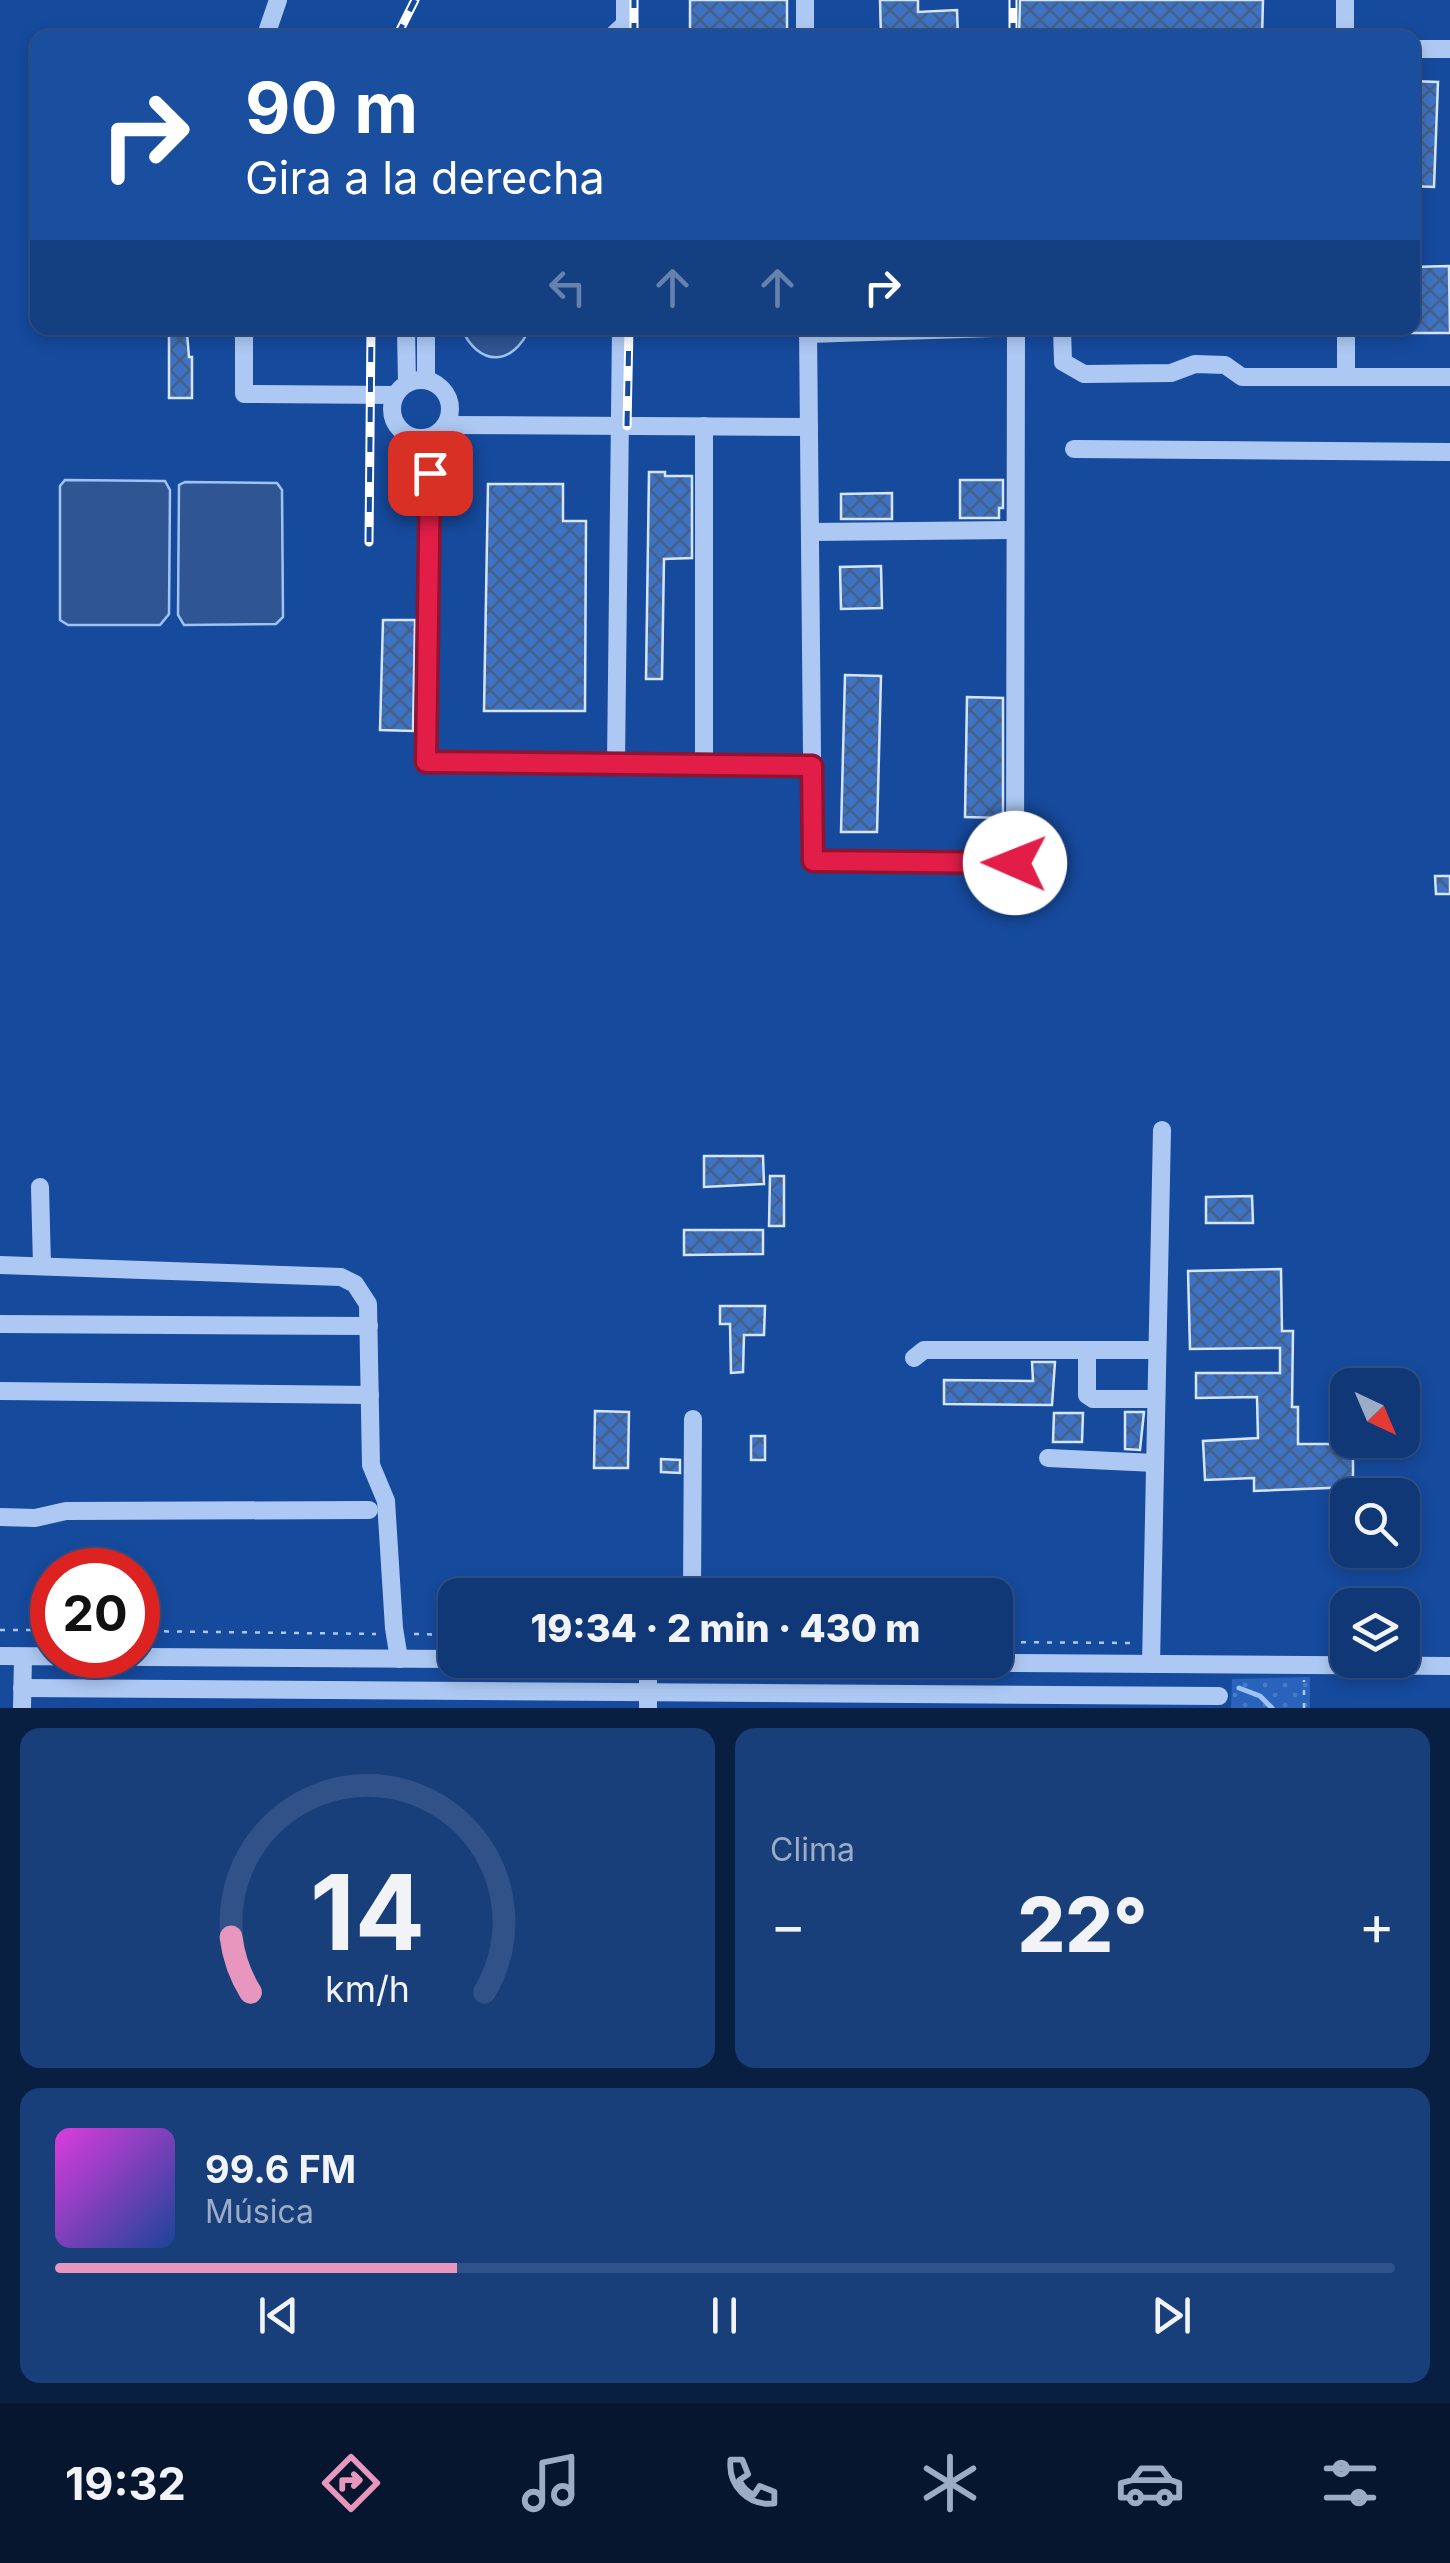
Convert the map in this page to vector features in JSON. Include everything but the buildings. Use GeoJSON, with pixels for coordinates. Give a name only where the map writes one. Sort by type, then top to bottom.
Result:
{"type":"FeatureCollection","features":[{"type":"Feature","properties":{"kind":"street"},"geometry":{"type":"LineString","coordinates":[[267,30],[278,0]]}},
{"type":"Feature","properties":{"kind":"street"},"geometry":{"type":"LineString","coordinates":[[625,0],[625,30]]}},
{"type":"Feature","properties":{"kind":"street"},"geometry":{"type":"LineString","coordinates":[[804,0],[805,30]]}},
{"type":"Feature","properties":{"kind":"street"},"geometry":{"type":"LineString","coordinates":[[1346,0],[1346,30]]}},
{"type":"Feature","properties":{"kind":"street"},"geometry":{"type":"LineString","coordinates":[[1420,49],[1450,50]]}},
{"type":"Feature","properties":{"kind":"street"},"geometry":{"type":"LineString","coordinates":[[244,335],[244,394],[435,383],[448,397],[450,416],[438,431],[426,762],[812,766]]}},
{"type":"Feature","properties":{"kind":"street"},"geometry":{"type":"LineString","coordinates":[[406,335],[409,386]]}},
{"type":"Feature","properties":{"kind":"street"},"geometry":{"type":"LineString","coordinates":[[424,335],[409,386],[392,407],[396,426],[412,437],[438,431],[620,426],[809,427]]}},
{"type":"Feature","properties":{"kind":"street"},"geometry":{"type":"LineString","coordinates":[[616,764],[621,335]]}},
{"type":"Feature","properties":{"kind":"street"},"geometry":{"type":"LineString","coordinates":[[808,335],[813,861],[1015,863],[1016,335]]}},
{"type":"Feature","properties":{"kind":"street"},"geometry":{"type":"LineString","coordinates":[[1062,335],[1063,362],[1084,374],[1170,373],[1195,364],[1225,365],[1242,377],[1450,377]]}},
{"type":"Feature","properties":{"kind":"street"},"geometry":{"type":"LineString","coordinates":[[1346,335],[1346,377]]}},
{"type":"Feature","properties":{"kind":"street"},"geometry":{"type":"LineString","coordinates":[[704,426],[704,765]]}},
{"type":"Feature","properties":{"kind":"street"},"geometry":{"type":"LineString","coordinates":[[1074,449],[1450,452]]}},
{"type":"Feature","properties":{"kind":"street"},"geometry":{"type":"LineString","coordinates":[[810,532],[1016,530]]}},
{"type":"Feature","properties":{"kind":"street"},"geometry":{"type":"LineString","coordinates":[[1151,1664],[1162,1130]]}},
{"type":"Feature","properties":{"kind":"street"},"geometry":{"type":"LineString","coordinates":[[40,1186],[42,1266]]}},
{"type":"Feature","properties":{"kind":"street"},"geometry":{"type":"LineString","coordinates":[[0,1265],[341,1277],[355,1284],[368,1304],[371,1465],[386,1501],[399,1659]]}},
{"type":"Feature","properties":{"kind":"street"},"geometry":{"type":"LineString","coordinates":[[0,1324],[369,1326]]}},
{"type":"Feature","properties":{"kind":"street"},"geometry":{"type":"LineString","coordinates":[[914,1358],[924,1350],[1157,1350]]}},
{"type":"Feature","properties":{"kind":"street"},"geometry":{"type":"LineString","coordinates":[[1086,1350],[1087,1395],[1156,1399]]}},
{"type":"Feature","properties":{"kind":"street"},"geometry":{"type":"LineString","coordinates":[[0,1392],[370,1395]]}},
{"type":"Feature","properties":{"kind":"street"},"geometry":{"type":"LineString","coordinates":[[692,1578],[693,1418]]}},
{"type":"Feature","properties":{"kind":"street"},"geometry":{"type":"LineString","coordinates":[[1048,1458],[1155,1463]]}},
{"type":"Feature","properties":{"kind":"street"},"geometry":{"type":"LineString","coordinates":[[0,1518],[36,1518],[66,1511],[369,1510]]}},
{"type":"Feature","properties":{"kind":"street"},"geometry":{"type":"LineString","coordinates":[[0,1656],[438,1659]]}},
{"type":"Feature","properties":{"kind":"street"},"geometry":{"type":"LineString","coordinates":[[22,1708],[23,1656]]}},
{"type":"Feature","properties":{"kind":"street"},"geometry":{"type":"LineString","coordinates":[[1013,1663],[1450,1666]]}},
{"type":"Feature","properties":{"kind":"street"},"geometry":{"type":"LineString","coordinates":[[22,1688],[289,1699],[1219,1702],[1218,1664]]}},
{"type":"Feature","properties":{"kind":"path"},"geometry":{"type":"LineString","coordinates":[[0,1630],[30,1630]]}},
{"type":"Feature","properties":{"kind":"path"},"geometry":{"type":"LineString","coordinates":[[160,1631],[438,1635]]}},
{"type":"Feature","properties":{"kind":"path"},"geometry":{"type":"LineString","coordinates":[[1013,1642],[1152,1644]]}},
{"type":"Feature","properties":{"kind":"path"},"geometry":{"type":"LineString","coordinates":[[1304,1677],[1304,1708]]}},
{"type":"Feature","properties":{"kind":"shaded area"},"geometry":{"type":"Polygon","coordinates":[[[465,335],[526,335],[514,350],[496,357],[477,350],[465,335]]]}},
{"type":"Feature","properties":{"kind":"shaded area"},"geometry":{"type":"Polygon","coordinates":[[[65,480],[165,481],[170,490],[169,614],[160,625],[68,625],[60,620],[60,486],[65,480]]]}},
{"type":"Feature","properties":{"kind":"shaded area"},"geometry":{"type":"Polygon","coordinates":[[[277,483],[282,490],[283,617],[276,624],[184,625],[178,615],[179,485],[277,483]]]}},
{"type":"Feature","properties":{"kind":"shaded area"},"geometry":{"type":"Polygon","coordinates":[[[1310,1677],[1310,1708],[1231,1708],[1232,1679],[1310,1677]]]}},
{"type":"Feature","properties":{"kind":"waterway"},"geometry":{"type":"LineString","coordinates":[[1239,1688],[1260,1696],[1272,1708]]}},
{"type":"Feature","properties":{"kind":"railway"},"geometry":{"type":"LineString","coordinates":[[400,30],[415,0]]}},
{"type":"Feature","properties":{"kind":"railway"},"geometry":{"type":"LineString","coordinates":[[634,0],[634,30]]}},
{"type":"Feature","properties":{"kind":"railway"},"geometry":{"type":"LineString","coordinates":[[1013,0],[1013,30]]}},
{"type":"Feature","properties":{"kind":"railway"},"geometry":{"type":"LineString","coordinates":[[369,542],[371,335]]}},
{"type":"Feature","properties":{"kind":"railway"},"geometry":{"type":"LineString","coordinates":[[627,426],[629,335]]}},
{"type":"Feature","properties":{"kind":"route"},"geometry":{"type":"LineString","coordinates":[[430,473],[426,762],[812,766],[813,861],[1015,863]]}}]}
